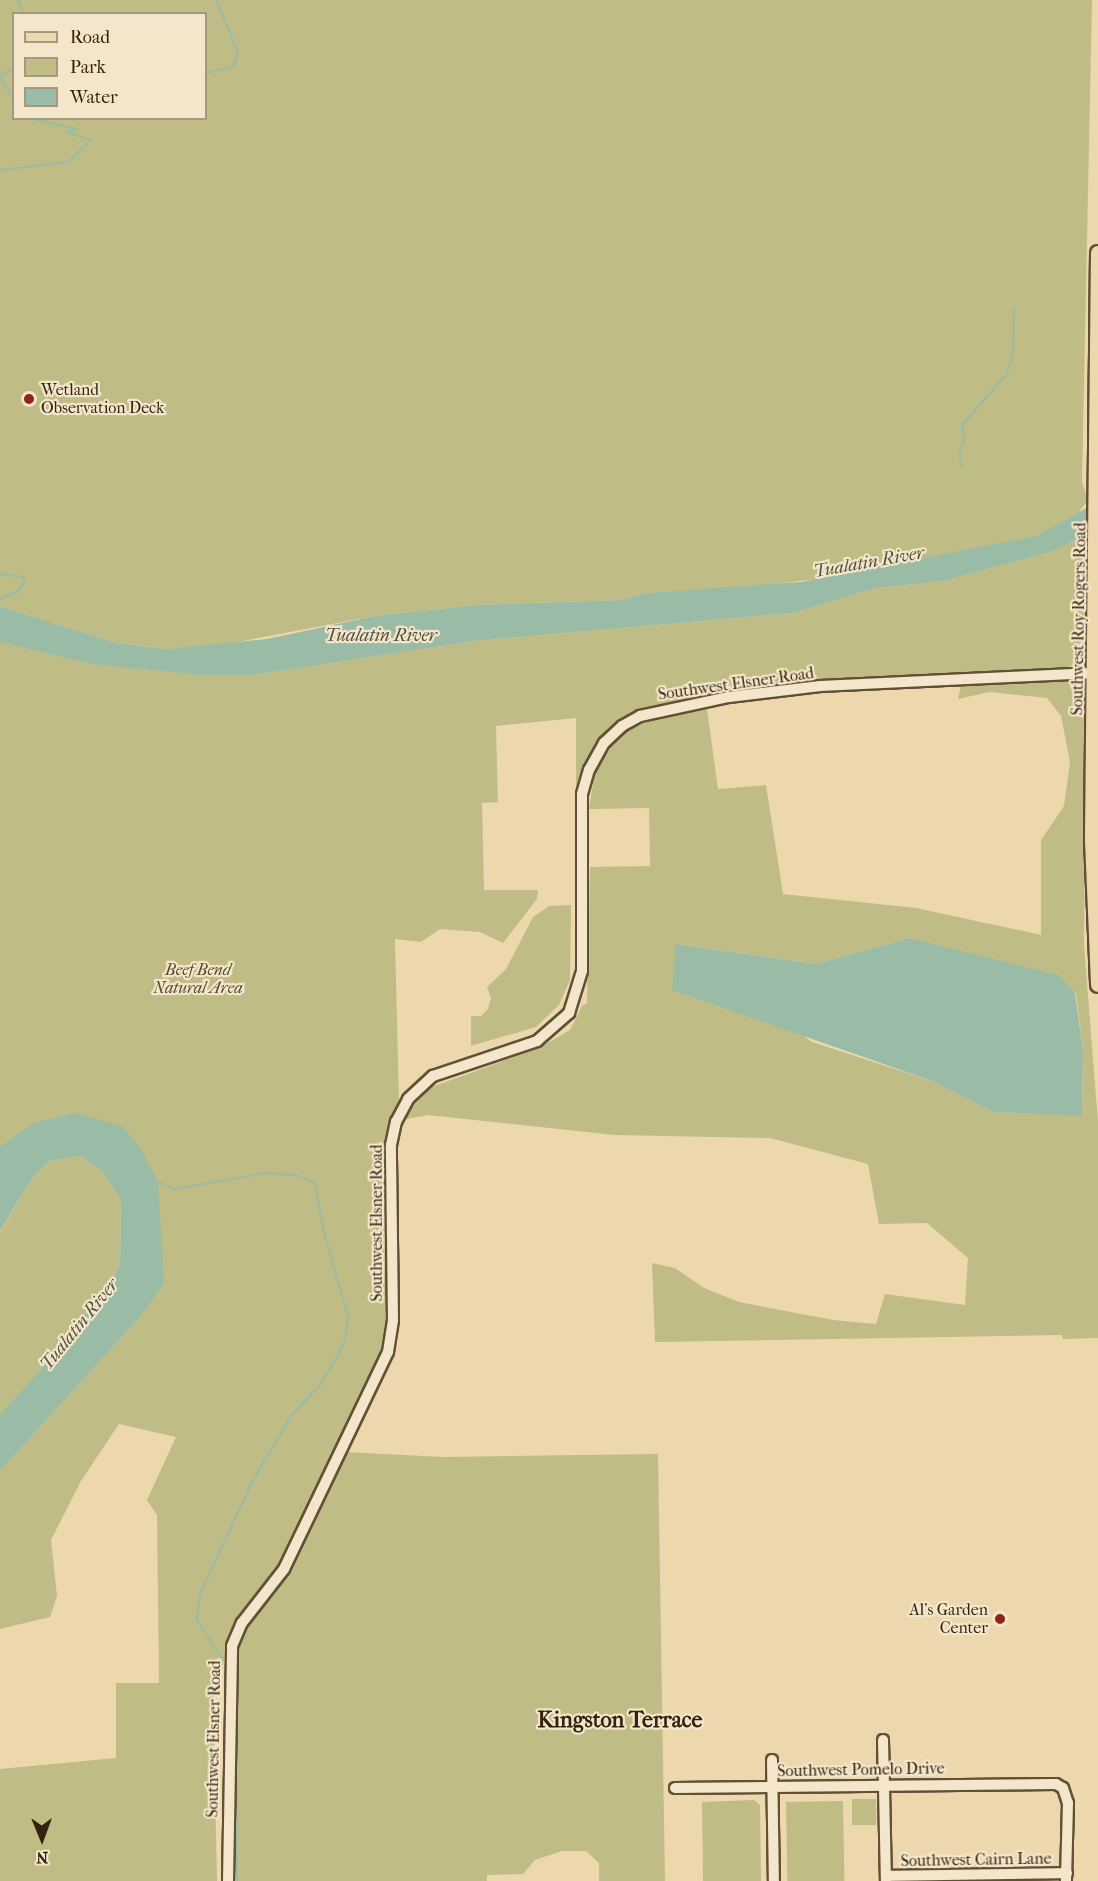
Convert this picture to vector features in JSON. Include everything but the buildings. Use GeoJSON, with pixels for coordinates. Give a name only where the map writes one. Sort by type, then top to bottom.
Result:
{"type":"FeatureCollection","features":[{"type":"Feature","properties":{"kind":"main road","name":"Southwest Roy Rogers Road"},"geometry":{"type":"LineString","coordinates":[[1098,253],[1092,848],[1098,985]]}},
{"type":"Feature","properties":{"kind":"street","name":"Southwest Elsner Road"},"geometry":{"type":"LineString","coordinates":[[228,1881],[232,1646],[242,1623],[284,1569],[388,1352],[393,1320],[391,1145],[396,1122],[408,1099],[433,1076],[537,1041],[558,1026],[574,1005],[582,961],[582,794],[589,770],[604,743],[626,723],[651,712],[729,697],[820,686],[1094,673]]}},
{"type":"Feature","properties":{"kind":"street"},"geometry":{"type":"LineString","coordinates":[[883,1740],[886,1879]]}},
{"type":"Feature","properties":{"kind":"street"},"geometry":{"type":"LineString","coordinates":[[772,1760],[774,1881]]}},
{"type":"Feature","properties":{"kind":"street","name":"Southwest Pomelo Drive"},"geometry":{"type":"LineString","coordinates":[[675,1788],[1048,1782],[1063,1788],[1066,1795],[1066,1877]]}},
{"type":"Feature","properties":{"kind":"street","name":"Southwest Cairn Lane"},"geometry":{"type":"LineString","coordinates":[[886,1879],[1066,1877]]}},
{"type":"Feature","properties":{"kind":"green space"},"geometry":{"type":"Polygon","coordinates":[[[0,0],[1092,0],[1082,482],[1088,500],[1078,513],[1036,536],[864,573],[753,587],[646,593],[621,600],[475,605],[375,616],[221,645],[166,649],[117,643],[0,606],[0,0]]]}},
{"type":"Feature","properties":{"kind":"green space","name":"Beef Bend Natural Area"},"geometry":{"type":"Polygon","coordinates":[[[1087,533],[1086,640],[1083,657],[1068,668],[826,681],[647,708],[605,733],[586,761],[576,791],[576,718],[496,726],[498,802],[482,803],[484,890],[538,890],[537,899],[503,943],[480,932],[440,929],[421,942],[395,939],[399,1104],[392,1115],[385,1152],[387,1305],[383,1354],[278,1570],[229,1635],[220,1680],[213,1681],[217,1881],[0,1881],[0,1769],[116,1758],[116,1683],[159,1683],[157,1515],[147,1500],[176,1437],[119,1424],[81,1481],[51,1540],[57,1596],[50,1617],[0,1629],[0,1471],[140,1317],[132,1214],[101,1152],[40,1162],[0,1213],[0,638],[84,653],[135,668],[198,675],[254,675],[475,641],[793,613],[876,588],[944,581],[1054,551],[1087,533]]]}},
{"type":"Feature","properties":{"kind":"green space"},"geometry":{"type":"Polygon","coordinates":[[[1077,680],[1086,692],[1084,945],[1098,1122],[1098,1338],[1063,1339],[1062,1335],[655,1342],[652,1263],[675,1268],[704,1288],[739,1302],[833,1320],[876,1324],[885,1294],[965,1305],[968,1258],[927,1223],[879,1224],[868,1164],[770,1138],[614,1135],[428,1115],[401,1120],[429,1088],[539,1048],[570,1030],[582,1006],[587,1003],[590,867],[650,866],[649,808],[589,809],[595,771],[621,733],[672,712],[707,709],[718,789],[766,785],[783,894],[916,908],[1041,935],[1041,840],[1064,806],[1070,762],[1061,716],[1047,698],[989,692],[958,699],[961,685],[1077,680]],[[909,938],[816,964],[677,944],[812,1042],[932,1081],[993,1112],[1082,1115],[1083,1051],[1076,993],[909,938]]]}},
{"type":"Feature","properties":{"kind":"green space"},"geometry":{"type":"Polygon","coordinates":[[[571,905],[570,980],[559,1005],[536,1027],[471,1046],[471,1016],[481,1016],[488,1009],[491,998],[487,987],[506,969],[533,917],[549,906],[571,905]]]}},
{"type":"Feature","properties":{"kind":"green space"},"geometry":{"type":"Polygon","coordinates":[[[80,1156],[101,1170],[121,1199],[120,1263],[104,1298],[79,1319],[67,1340],[0,1414],[0,1232],[33,1177],[49,1161],[80,1156]]]}},
{"type":"Feature","properties":{"kind":"green space"},"geometry":{"type":"Polygon","coordinates":[[[344,1452],[443,1457],[658,1454],[665,1881],[599,1881],[599,1863],[586,1851],[562,1851],[535,1860],[523,1874],[487,1875],[487,1881],[235,1881],[235,1653],[249,1616],[291,1565],[344,1452]]]}},
{"type":"Feature","properties":{"kind":"green space"},"geometry":{"type":"Polygon","coordinates":[[[852,1799],[876,1799],[876,1825],[852,1825],[852,1799]]]}},
{"type":"Feature","properties":{"kind":"green space"},"geometry":{"type":"Polygon","coordinates":[[[754,1800],[760,1805],[761,1881],[703,1881],[702,1802],[754,1800]]]}},
{"type":"Feature","properties":{"kind":"green space"},"geometry":{"type":"Polygon","coordinates":[[[843,1801],[844,1881],[787,1881],[786,1802],[843,1801]]]}},
{"type":"Feature","properties":{"kind":"water","name":"Tualatin River"},"geometry":{"type":"Polygon","coordinates":[[[1090,506],[1089,532],[1054,551],[944,581],[876,588],[793,613],[475,641],[254,675],[198,675],[93,664],[0,642],[0,606],[117,643],[166,649],[267,639],[375,616],[475,605],[621,600],[646,593],[801,582],[1036,536],[1090,506]]]}},
{"type":"Feature","properties":{"kind":"water"},"geometry":{"type":"Polygon","coordinates":[[[909,938],[1059,975],[1075,993],[1083,1051],[1082,1116],[993,1112],[932,1081],[672,990],[676,944],[816,964],[909,938]]]}},
{"type":"Feature","properties":{"kind":"water","name":"Tualatin River"},"geometry":{"type":"Polygon","coordinates":[[[75,1113],[122,1126],[140,1147],[158,1182],[164,1283],[140,1317],[0,1471],[0,1414],[67,1340],[79,1319],[104,1298],[120,1263],[121,1199],[101,1170],[80,1156],[49,1161],[33,1177],[0,1231],[0,1147],[33,1123],[75,1113]]]}},
{"type":"Feature","properties":{"kind":"waterway"},"geometry":{"type":"LineString","coordinates":[[18,0],[22,12]]}},
{"type":"Feature","properties":{"kind":"waterway"},"geometry":{"type":"LineString","coordinates":[[207,73],[233,67],[238,53],[216,0]]}},
{"type":"Feature","properties":{"kind":"waterway"},"geometry":{"type":"LineString","coordinates":[[0,75],[12,70]]}},
{"type":"Feature","properties":{"kind":"waterway"},"geometry":{"type":"LineString","coordinates":[[0,76],[12,97]]}},
{"type":"Feature","properties":{"kind":"waterway"},"geometry":{"type":"LineString","coordinates":[[0,170],[68,162],[91,140],[67,132],[77,129],[37,120]]}},
{"type":"Feature","properties":{"kind":"waterway"},"geometry":{"type":"LineString","coordinates":[[962,467],[959,453],[965,437],[962,425],[1006,375],[1013,355],[1014,309]]}},
{"type":"Feature","properties":{"kind":"waterway"},"geometry":{"type":"LineString","coordinates":[[0,574],[23,577],[25,582],[17,592],[0,599]]}},
{"type":"Feature","properties":{"kind":"waterway"},"geometry":{"type":"LineString","coordinates":[[158,1182],[175,1189],[266,1173],[295,1175],[315,1183],[324,1233],[348,1316],[345,1340],[336,1359],[320,1385],[292,1415],[253,1480],[200,1594],[197,1620],[222,1659]]}},
{"type":"Feature","properties":{"kind":"waterway"},"geometry":{"type":"LineString","coordinates":[[236,1695],[237,1881]]}},
{"type":"Feature","properties":{"kind":"place","name":"Wetland Observation Deck"},"geometry":{"type":"Point","coordinates":[29,399]}},
{"type":"Feature","properties":{"kind":"place","name":"Al's Garden Center"},"geometry":{"type":"Point","coordinates":[1000,1619]}},
{"type":"Feature","properties":{"kind":"district","name":"Kingston Terrace"},"geometry":{"type":"Point","coordinates":[620,1721]}}]}
